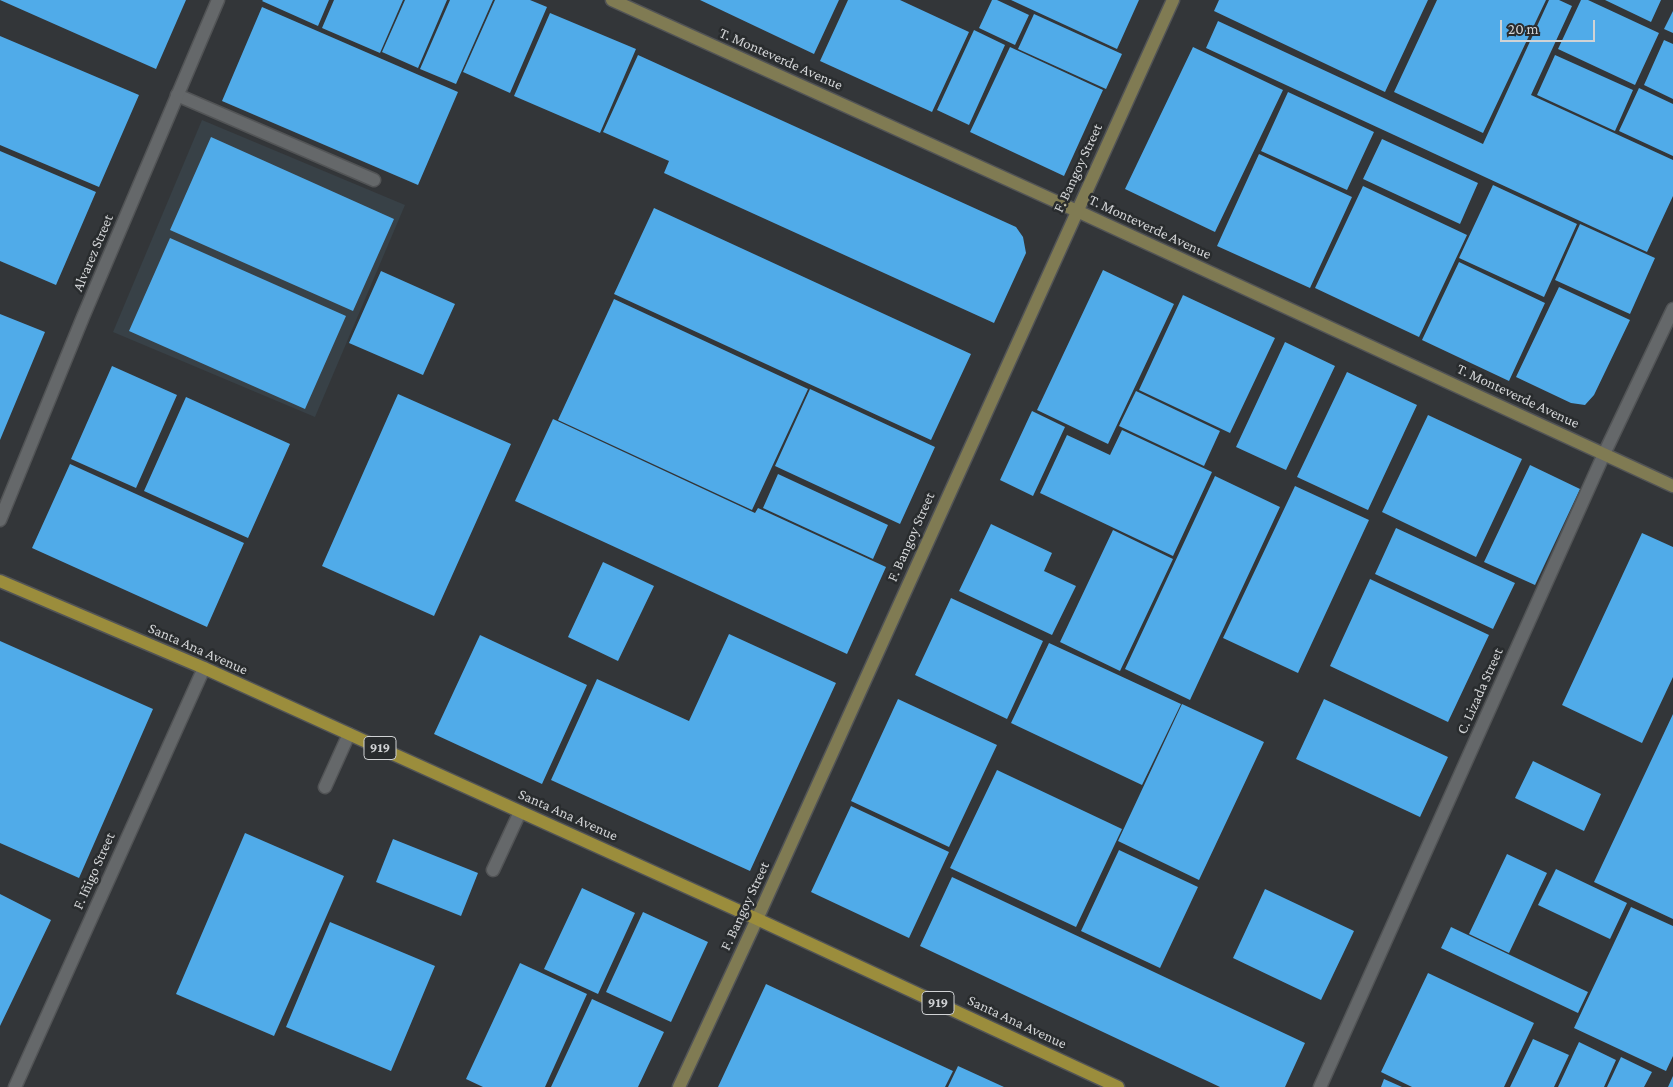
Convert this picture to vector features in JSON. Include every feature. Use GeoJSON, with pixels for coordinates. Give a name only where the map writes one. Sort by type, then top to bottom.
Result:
{"type":"FeatureCollection","features":[{"type":"Feature","properties":{"kind":"main road","name":"Santa Ana Avenue"},"geometry":{"type":"LineString","coordinates":[[0,582],[204,668],[757,919],[1118,1087]]}},
{"type":"Feature","properties":{"kind":"street","name":"Alvarez Street"},"geometry":{"type":"LineString","coordinates":[[0,520],[218,0]]}},
{"type":"Feature","properties":{"kind":"street","name":"T. Monteverde Avenue"},"geometry":{"type":"LineString","coordinates":[[612,0],[1077,211],[1673,486]]}},
{"type":"Feature","properties":{"kind":"street","name":"F. Bangoy Street"},"geometry":{"type":"LineString","coordinates":[[679,1087],[757,919],[1173,0]]}},
{"type":"Feature","properties":{"kind":"street"},"geometry":{"type":"LineString","coordinates":[[177,95],[374,180]]}},
{"type":"Feature","properties":{"kind":"street","name":"C. Lizada Street"},"geometry":{"type":"LineString","coordinates":[[1320,1087],[1604,454],[1673,309]]}},
{"type":"Feature","properties":{"kind":"street","name":"F. Iñigo Street"},"geometry":{"type":"LineString","coordinates":[[15,1087],[204,668]]}},
{"type":"Feature","properties":{"kind":"street"},"geometry":{"type":"LineString","coordinates":[[325,787],[349,734]]}},
{"type":"Feature","properties":{"kind":"street"},"geometry":{"type":"LineString","coordinates":[[492,870],[520,812]]}},
{"type":"Feature","properties":{"kind":"shaded area"},"geometry":{"type":"Polygon","coordinates":[[[202,120],[405,205],[315,417],[113,332],[202,120]]]}},
{"type":"Feature","properties":{"kind":"building"},"geometry":{"type":"Polygon","coordinates":[[[0,0],[186,0],[156,69],[0,0]]]}},
{"type":"Feature","properties":{"kind":"building"},"geometry":{"type":"Polygon","coordinates":[[[263,0],[329,0],[318,26],[263,0]]]}},
{"type":"Feature","properties":{"kind":"building"},"geometry":{"type":"Polygon","coordinates":[[[334,0],[403,0],[380,53],[322,28],[334,0]]]}},
{"type":"Feature","properties":{"kind":"building"},"geometry":{"type":"Polygon","coordinates":[[[405,0],[447,0],[418,68],[382,52],[405,0]]]}},
{"type":"Feature","properties":{"kind":"building"},"geometry":{"type":"Polygon","coordinates":[[[450,0],[493,0],[456,84],[420,69],[450,0]]]}},
{"type":"Feature","properties":{"kind":"building"},"geometry":{"type":"Polygon","coordinates":[[[495,0],[530,0],[547,7],[510,93],[463,72],[495,0]]]}},
{"type":"Feature","properties":{"kind":"building"},"geometry":{"type":"Polygon","coordinates":[[[700,0],[839,0],[814,54],[700,0]]]}},
{"type":"Feature","properties":{"kind":"building"},"geometry":{"type":"Polygon","coordinates":[[[848,0],[900,0],[969,32],[932,112],[820,61],[848,0]]]}},
{"type":"Feature","properties":{"kind":"building"},"geometry":{"type":"Polygon","coordinates":[[[992,0],[997,0],[1029,15],[1015,45],[979,28],[992,0]]]}},
{"type":"Feature","properties":{"kind":"building"},"geometry":{"type":"Polygon","coordinates":[[[1011,0],[1139,0],[1117,49],[1011,0]]]}},
{"type":"Feature","properties":{"kind":"building"},"geometry":{"type":"Polygon","coordinates":[[[1219,0],[1428,0],[1385,92],[1214,11],[1219,0]]]}},
{"type":"Feature","properties":{"kind":"building"},"geometry":{"type":"Polygon","coordinates":[[[1437,0],[1546,0],[1483,133],[1394,92],[1437,0]]]}},
{"type":"Feature","properties":{"kind":"building"},"geometry":{"type":"Polygon","coordinates":[[[1549,0],[1559,0],[1572,6],[1531,95],[1673,160],[1673,196],[1647,252],[1206,48],[1218,21],[1483,144],[1549,0]]]}},
{"type":"Feature","properties":{"kind":"building"},"geometry":{"type":"Polygon","coordinates":[[[1581,0],[1588,0],[1659,33],[1635,85],[1558,49],[1581,0]]]}},
{"type":"Feature","properties":{"kind":"building"},"geometry":{"type":"Polygon","coordinates":[[[1605,0],[1661,0],[1651,22],[1605,0]]]}},
{"type":"Feature","properties":{"kind":"building"},"geometry":{"type":"Polygon","coordinates":[[[262,7],[458,92],[418,185],[222,101],[262,7]]]}},
{"type":"Feature","properties":{"kind":"building"},"geometry":{"type":"Polygon","coordinates":[[[1673,11],[1673,33],[1664,29],[1673,11]]]}},
{"type":"Feature","properties":{"kind":"building"},"geometry":{"type":"Polygon","coordinates":[[[550,13],[636,49],[600,133],[514,96],[550,13]]]}},
{"type":"Feature","properties":{"kind":"building"},"geometry":{"type":"Polygon","coordinates":[[[1034,14],[1122,54],[1106,89],[1018,49],[1034,14]]]}},
{"type":"Feature","properties":{"kind":"building"},"geometry":{"type":"Polygon","coordinates":[[[974,30],[1005,45],[969,125],[937,110],[974,30]]]}},
{"type":"Feature","properties":{"kind":"building"},"geometry":{"type":"Polygon","coordinates":[[[0,36],[139,95],[99,187],[0,145],[0,36]]]}},
{"type":"Feature","properties":{"kind":"building"},"geometry":{"type":"Polygon","coordinates":[[[1664,40],[1673,44],[1673,99],[1644,85],[1664,40]]]}},
{"type":"Feature","properties":{"kind":"building"},"geometry":{"type":"Polygon","coordinates":[[[1010,47],[1103,90],[1064,176],[970,132],[1010,47]]]}},
{"type":"Feature","properties":{"kind":"building"},"geometry":{"type":"Polygon","coordinates":[[[1193,47],[1283,90],[1215,232],[1125,189],[1193,47]]]}},
{"type":"Feature","properties":{"kind":"building"},"geometry":{"type":"Polygon","coordinates":[[[638,55],[1016,227],[1023,237],[1026,253],[994,323],[664,173],[669,161],[603,132],[638,55]]]}},
{"type":"Feature","properties":{"kind":"building"},"geometry":{"type":"Polygon","coordinates":[[[1555,55],[1633,90],[1615,131],[1537,95],[1555,55]]]}},
{"type":"Feature","properties":{"kind":"building"},"geometry":{"type":"Polygon","coordinates":[[[1639,88],[1673,104],[1673,156],[1619,131],[1639,88]]]}},
{"type":"Feature","properties":{"kind":"building"},"geometry":{"type":"Polygon","coordinates":[[[1288,92],[1374,132],[1347,190],[1261,151],[1288,92]]]}},
{"type":"Feature","properties":{"kind":"building"},"geometry":{"type":"Polygon","coordinates":[[[211,137],[394,219],[353,311],[170,230],[211,137]]]}},
{"type":"Feature","properties":{"kind":"building"},"geometry":{"type":"Polygon","coordinates":[[[1382,139],[1478,183],[1460,224],[1363,179],[1382,139]]]}},
{"type":"Feature","properties":{"kind":"building"},"geometry":{"type":"Polygon","coordinates":[[[0,151],[96,192],[56,285],[0,261],[0,151]]]}},
{"type":"Feature","properties":{"kind":"building"},"geometry":{"type":"Polygon","coordinates":[[[1259,154],[1352,197],[1310,288],[1217,246],[1259,154]]]}},
{"type":"Feature","properties":{"kind":"building"},"geometry":{"type":"Polygon","coordinates":[[[1493,185],[1577,224],[1544,297],[1459,258],[1493,185]]]}},
{"type":"Feature","properties":{"kind":"building"},"geometry":{"type":"Polygon","coordinates":[[[1363,186],[1467,235],[1419,337],[1315,288],[1363,186]]]}},
{"type":"Feature","properties":{"kind":"building"},"geometry":{"type":"Polygon","coordinates":[[[654,208],[971,354],[931,440],[614,294],[654,208]]]}},
{"type":"Feature","properties":{"kind":"building"},"geometry":{"type":"Polygon","coordinates":[[[1580,224],[1655,258],[1630,314],[1555,280],[1580,224]]]}},
{"type":"Feature","properties":{"kind":"building"},"geometry":{"type":"Polygon","coordinates":[[[170,238],[346,316],[305,409],[129,331],[170,238]]]}},
{"type":"Feature","properties":{"kind":"building"},"geometry":{"type":"Polygon","coordinates":[[[1459,262],[1545,303],[1509,381],[1422,340],[1459,262]]]}},
{"type":"Feature","properties":{"kind":"building"},"geometry":{"type":"Polygon","coordinates":[[[1103,270],[1174,304],[1108,444],[1037,410],[1103,270]]]}},
{"type":"Feature","properties":{"kind":"building"},"geometry":{"type":"Polygon","coordinates":[[[381,271],[455,304],[423,375],[349,343],[381,271]]]}},
{"type":"Feature","properties":{"kind":"building"},"geometry":{"type":"Polygon","coordinates":[[[1559,287],[1630,320],[1594,395],[1585,405],[1571,403],[1516,377],[1559,287]]]}},
{"type":"Feature","properties":{"kind":"building"},"geometry":{"type":"Polygon","coordinates":[[[1183,295],[1275,338],[1230,433],[1139,390],[1183,295]]]}},
{"type":"Feature","properties":{"kind":"building"},"geometry":{"type":"Polygon","coordinates":[[[614,299],[808,389],[752,510],[558,420],[614,299]]]}},
{"type":"Feature","properties":{"kind":"building"},"geometry":{"type":"Polygon","coordinates":[[[0,314],[45,332],[0,440],[0,314]]]}},
{"type":"Feature","properties":{"kind":"building"},"geometry":{"type":"Polygon","coordinates":[[[1285,342],[1335,366],[1286,470],[1236,447],[1285,342]]]}},
{"type":"Feature","properties":{"kind":"building"},"geometry":{"type":"Polygon","coordinates":[[[112,366],[177,395],[136,488],[71,459],[112,366]]]}},
{"type":"Feature","properties":{"kind":"building"},"geometry":{"type":"Polygon","coordinates":[[[1347,372],[1417,405],[1368,510],[1297,477],[1347,372]]]}},
{"type":"Feature","properties":{"kind":"building"},"geometry":{"type":"Polygon","coordinates":[[[810,389],[935,447],[900,524],[775,466],[810,389]]]}},
{"type":"Feature","properties":{"kind":"building"},"geometry":{"type":"Polygon","coordinates":[[[1136,391],[1220,431],[1204,466],[1119,426],[1136,391]]]}},
{"type":"Feature","properties":{"kind":"building"},"geometry":{"type":"Polygon","coordinates":[[[398,394],[511,444],[434,616],[322,566],[398,394]]]}},
{"type":"Feature","properties":{"kind":"building"},"geometry":{"type":"Polygon","coordinates":[[[186,397],[290,444],[248,538],[144,491],[186,397]]]}},
{"type":"Feature","properties":{"kind":"building"},"geometry":{"type":"Polygon","coordinates":[[[1032,411],[1065,427],[1033,496],[1000,480],[1032,411]]]}},
{"type":"Feature","properties":{"kind":"building"},"geometry":{"type":"Polygon","coordinates":[[[1428,415],[1522,459],[1476,557],[1382,512],[1428,415]]]}},
{"type":"Feature","properties":{"kind":"building"},"geometry":{"type":"Polygon","coordinates":[[[553,419],[755,513],[758,508],[886,567],[847,654],[515,501],[553,419]]]}},
{"type":"Feature","properties":{"kind":"building"},"geometry":{"type":"Polygon","coordinates":[[[1122,430],[1212,472],[1173,556],[1040,493],[1067,435],[1110,455],[1122,430]]]}},
{"type":"Feature","properties":{"kind":"building"},"geometry":{"type":"Polygon","coordinates":[[[70,464],[244,543],[207,627],[32,548],[70,464]]]}},
{"type":"Feature","properties":{"kind":"building"},"geometry":{"type":"Polygon","coordinates":[[[1530,465],[1580,489],[1535,585],[1484,562],[1530,465]]]}},
{"type":"Feature","properties":{"kind":"building"},"geometry":{"type":"Polygon","coordinates":[[[778,474],[888,525],[873,559],[763,508],[778,474]]]}},
{"type":"Feature","properties":{"kind":"building"},"geometry":{"type":"Polygon","coordinates":[[[1215,476],[1280,507],[1190,700],[1125,669],[1215,476]]]}},
{"type":"Feature","properties":{"kind":"building"},"geometry":{"type":"Polygon","coordinates":[[[1295,486],[1369,520],[1298,673],[1223,638],[1295,486]]]}},
{"type":"Feature","properties":{"kind":"building"},"geometry":{"type":"Polygon","coordinates":[[[991,524],[1052,553],[1044,571],[1076,586],[1052,635],[959,591],[991,524]]]}},
{"type":"Feature","properties":{"kind":"building"},"geometry":{"type":"Polygon","coordinates":[[[1396,528],[1515,583],[1493,629],[1375,574],[1396,528]]]}},
{"type":"Feature","properties":{"kind":"building"},"geometry":{"type":"Polygon","coordinates":[[[1113,530],[1173,559],[1120,671],[1060,642],[1113,530]]]}},
{"type":"Feature","properties":{"kind":"building"},"geometry":{"type":"Polygon","coordinates":[[[1642,533],[1673,547],[1673,677],[1642,743],[1562,705],[1642,533]]]}},
{"type":"Feature","properties":{"kind":"building"},"geometry":{"type":"Polygon","coordinates":[[[603,562],[654,586],[618,661],[568,637],[603,562]]]}},
{"type":"Feature","properties":{"kind":"building"},"geometry":{"type":"Polygon","coordinates":[[[1370,579],[1489,635],[1448,722],[1330,666],[1370,579]]]}},
{"type":"Feature","properties":{"kind":"building"},"geometry":{"type":"Polygon","coordinates":[[[951,598],[1043,641],[1007,719],[915,675],[951,598]]]}},
{"type":"Feature","properties":{"kind":"building"},"geometry":{"type":"Polygon","coordinates":[[[729,634],[836,683],[750,871],[551,780],[597,679],[689,721],[729,634]]]}},
{"type":"Feature","properties":{"kind":"building"},"geometry":{"type":"Polygon","coordinates":[[[480,635],[587,685],[542,784],[434,734],[480,635]]]}},
{"type":"Feature","properties":{"kind":"building"},"geometry":{"type":"Polygon","coordinates":[[[0,641],[153,709],[79,878],[0,843],[0,641]]]}},
{"type":"Feature","properties":{"kind":"building"},"geometry":{"type":"Polygon","coordinates":[[[1049,643],[1181,704],[1142,785],[1011,723],[1049,643]]]}},
{"type":"Feature","properties":{"kind":"building"},"geometry":{"type":"Polygon","coordinates":[[[898,699],[997,745],[949,847],[851,801],[898,699]]]}},
{"type":"Feature","properties":{"kind":"building"},"geometry":{"type":"Polygon","coordinates":[[[1324,699],[1448,757],[1420,817],[1296,759],[1324,699]]]}},
{"type":"Feature","properties":{"kind":"building"},"geometry":{"type":"Polygon","coordinates":[[[1182,704],[1264,742],[1199,880],[1118,841],[1182,704]]]}},
{"type":"Feature","properties":{"kind":"building"},"geometry":{"type":"Polygon","coordinates":[[[1673,714],[1673,919],[1594,882],[1673,714]]]}},
{"type":"Feature","properties":{"kind":"building"},"geometry":{"type":"Polygon","coordinates":[[[1533,761],[1601,794],[1584,831],[1515,798],[1533,761]]]}},
{"type":"Feature","properties":{"kind":"building"},"geometry":{"type":"Polygon","coordinates":[[[997,770],[1122,829],[1076,927],[950,868],[997,770]]]}},
{"type":"Feature","properties":{"kind":"building"},"geometry":{"type":"Polygon","coordinates":[[[851,806],[949,852],[909,938],[811,892],[851,806]]]}},
{"type":"Feature","properties":{"kind":"building"},"geometry":{"type":"Polygon","coordinates":[[[245,833],[344,876],[274,1036],[176,994],[245,833]]]}},
{"type":"Feature","properties":{"kind":"building"},"geometry":{"type":"Polygon","coordinates":[[[393,839],[478,873],[461,916],[376,882],[393,839]]]}},
{"type":"Feature","properties":{"kind":"building"},"geometry":{"type":"Polygon","coordinates":[[[1119,850],[1198,887],[1160,968],[1081,931],[1119,850]]]}},
{"type":"Feature","properties":{"kind":"building"},"geometry":{"type":"Polygon","coordinates":[[[1507,854],[1547,873],[1509,953],[1469,934],[1507,854]]]}},
{"type":"Feature","properties":{"kind":"building"},"geometry":{"type":"Polygon","coordinates":[[[1556,869],[1627,903],[1610,939],[1538,905],[1556,869]]]}},
{"type":"Feature","properties":{"kind":"building"},"geometry":{"type":"Polygon","coordinates":[[[952,877],[1305,1043],[1285,1087],[1220,1087],[920,946],[952,877]]]}},
{"type":"Feature","properties":{"kind":"building"},"geometry":{"type":"Polygon","coordinates":[[[582,888],[635,913],[598,994],[544,969],[582,888]]]}},
{"type":"Feature","properties":{"kind":"building"},"geometry":{"type":"Polygon","coordinates":[[[1265,889],[1354,931],[1321,1000],[1233,958],[1265,889]]]}},
{"type":"Feature","properties":{"kind":"building"},"geometry":{"type":"Polygon","coordinates":[[[0,894],[51,920],[0,1026],[0,894]]]}},
{"type":"Feature","properties":{"kind":"building"},"geometry":{"type":"Polygon","coordinates":[[[1631,907],[1673,926],[1673,1056],[1666,1071],[1574,1028],[1631,907]]]}},
{"type":"Feature","properties":{"kind":"building"},"geometry":{"type":"Polygon","coordinates":[[[643,912],[708,942],[671,1022],[606,992],[643,912]]]}},
{"type":"Feature","properties":{"kind":"building"},"geometry":{"type":"Polygon","coordinates":[[[330,922],[435,966],[391,1071],[286,1027],[330,922]]]}},
{"type":"Feature","properties":{"kind":"building"},"geometry":{"type":"Polygon","coordinates":[[[1451,927],[1588,992],[1578,1013],[1441,948],[1451,927]]]}},
{"type":"Feature","properties":{"kind":"building"},"geometry":{"type":"Polygon","coordinates":[[[520,963],[587,994],[545,1087],[483,1087],[466,1079],[520,963]]]}},
{"type":"Feature","properties":{"kind":"building"},"geometry":{"type":"Polygon","coordinates":[[[1428,973],[1534,1023],[1504,1087],[1412,1087],[1381,1072],[1428,973]]]}},
{"type":"Feature","properties":{"kind":"building"},"geometry":{"type":"Polygon","coordinates":[[[766,984],[953,1071],[945,1087],[718,1087],[766,984]]]}},
{"type":"Feature","properties":{"kind":"building"},"geometry":{"type":"Polygon","coordinates":[[[592,999],[664,1032],[638,1087],[551,1087],[592,999]]]}},
{"type":"Feature","properties":{"kind":"building"},"geometry":{"type":"Polygon","coordinates":[[[1533,1039],[1569,1055],[1554,1087],[1510,1087],[1533,1039]]]}},
{"type":"Feature","properties":{"kind":"building"},"geometry":{"type":"Polygon","coordinates":[[[1579,1042],[1616,1060],[1604,1087],[1558,1087],[1579,1042]]]}},
{"type":"Feature","properties":{"kind":"building"},"geometry":{"type":"Polygon","coordinates":[[[1621,1057],[1652,1072],[1644,1087],[1607,1087],[1621,1057]]]}},
{"type":"Feature","properties":{"kind":"building"},"geometry":{"type":"Polygon","coordinates":[[[958,1066],[1004,1087],[948,1087],[958,1066]]]}},
{"type":"Feature","properties":{"kind":"building"},"geometry":{"type":"Polygon","coordinates":[[[1673,1076],[1673,1087],[1668,1087],[1673,1076]]]}},
{"type":"Feature","properties":{"kind":"building"},"geometry":{"type":"Polygon","coordinates":[[[1384,1079],[1402,1087],[1381,1087],[1384,1079]]]}}]}
